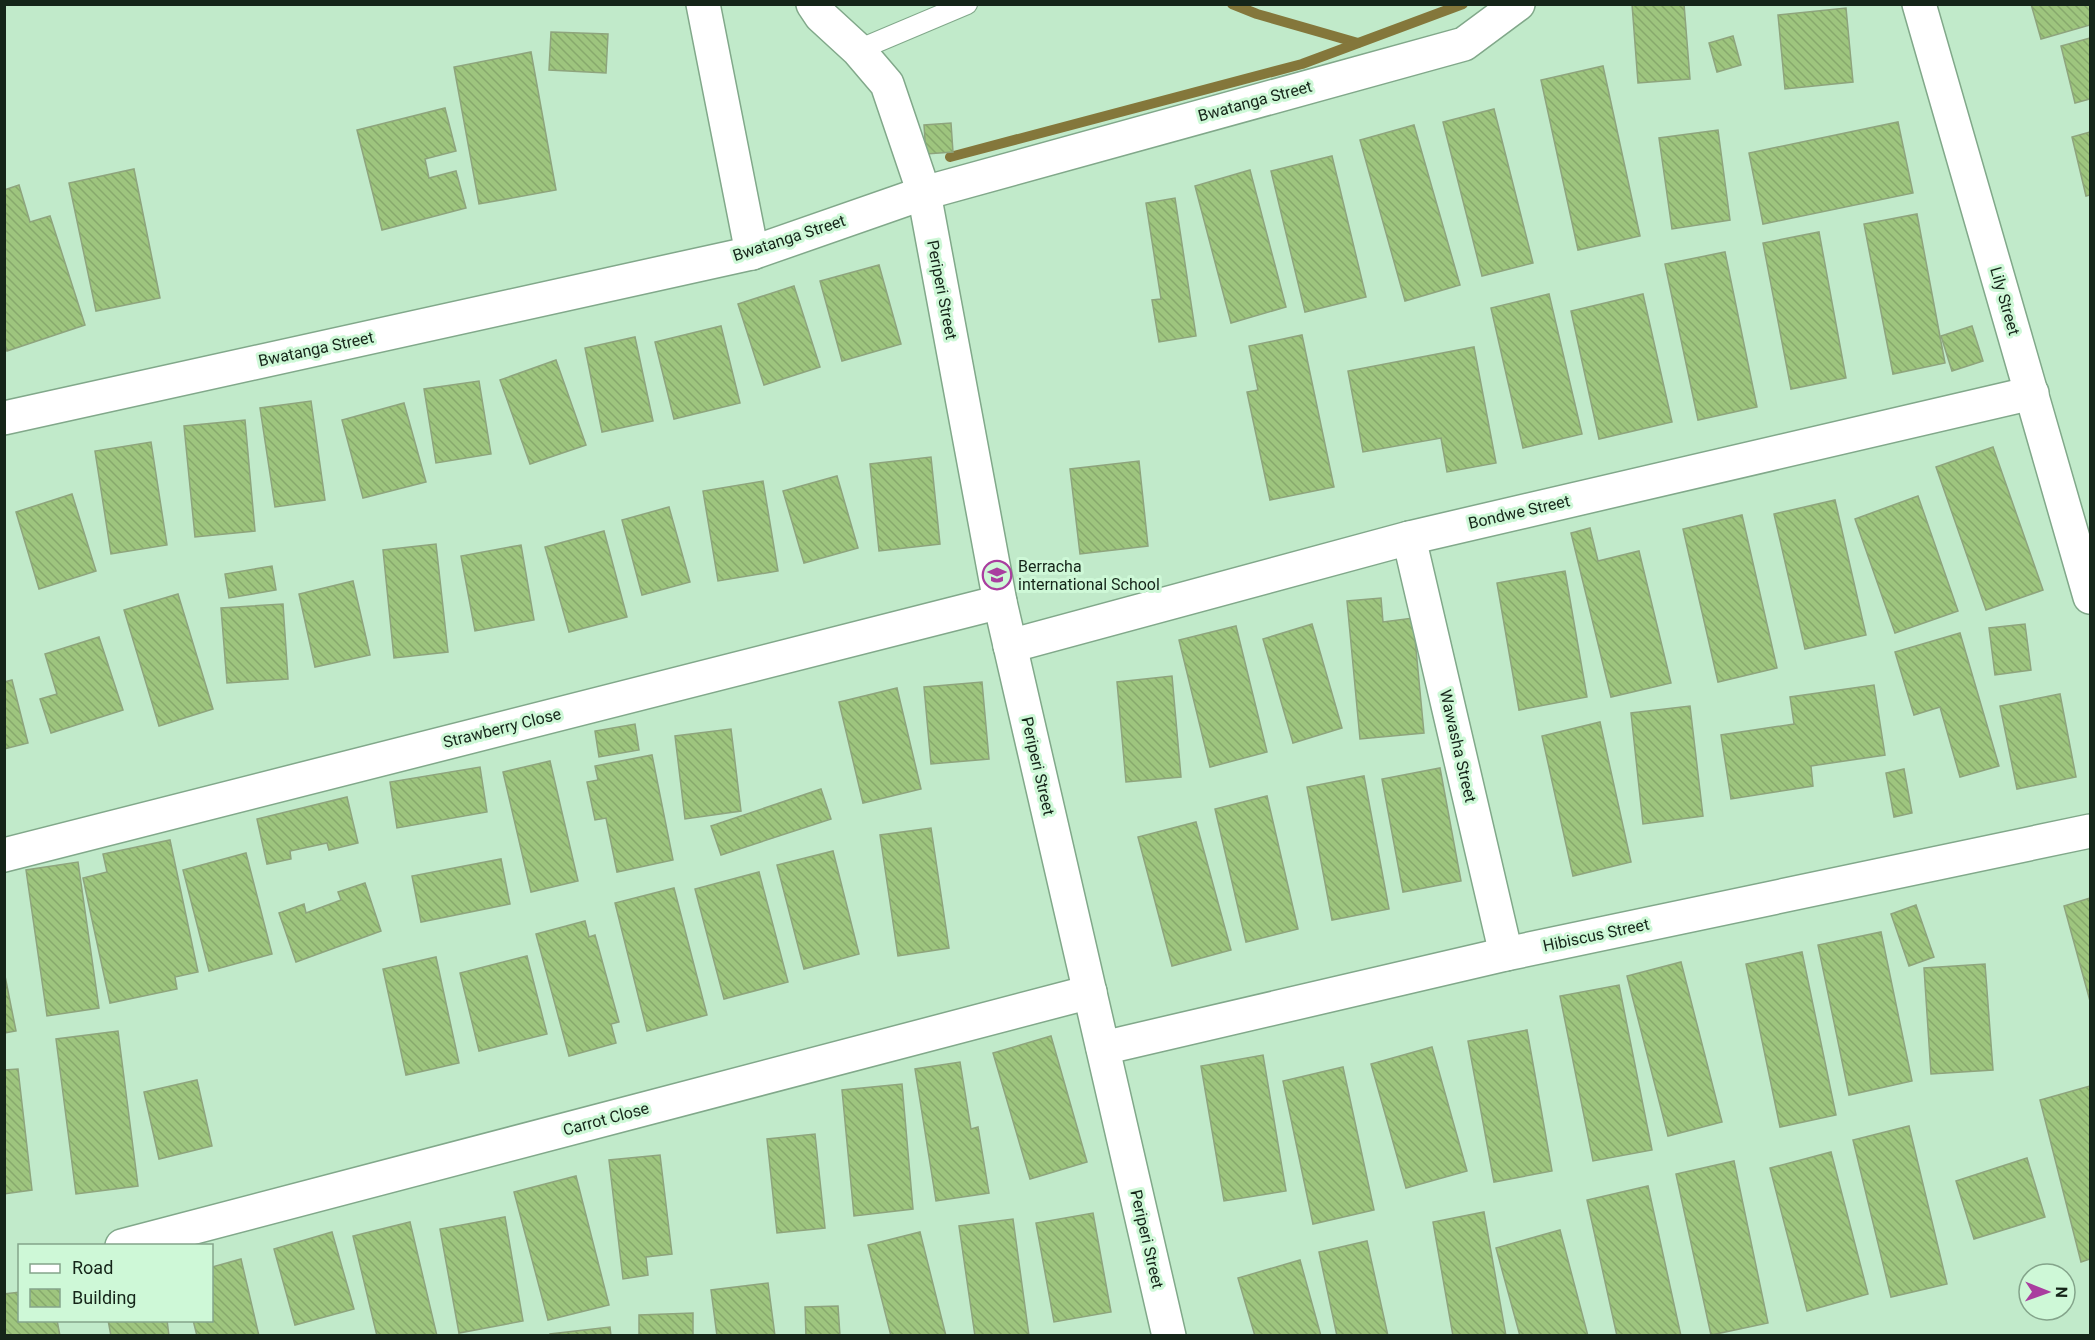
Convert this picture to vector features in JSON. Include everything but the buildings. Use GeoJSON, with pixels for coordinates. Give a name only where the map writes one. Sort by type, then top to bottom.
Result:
{"type":"FeatureCollection","features":[{"type":"Feature","properties":{"kind":"street"},"geometry":{"type":"LineString","coordinates":[[703,4],[752,253]]}},
{"type":"Feature","properties":{"kind":"street","name":"Periperi Street"},"geometry":{"type":"LineString","coordinates":[[813,4],[821,16],[858,50],[887,84],[924,193],[1000,602],[1168,1335]]}},
{"type":"Feature","properties":{"kind":"street","name":"Bwatanga Street"},"geometry":{"type":"LineString","coordinates":[[4,418],[752,253],[924,193],[1464,44],[1518,4]]}},
{"type":"Feature","properties":{"kind":"street","name":"Lily Street"},"geometry":{"type":"LineString","coordinates":[[1919,4],[2091,597]]}},
{"type":"Feature","properties":{"kind":"street","name":"Bondwe Street"},"geometry":{"type":"LineString","coordinates":[[1010,646],[1409,538],[2032,393]]}},
{"type":"Feature","properties":{"kind":"street","name":"Wawasha Street"},"geometry":{"type":"LineString","coordinates":[[1409,538],[1506,954]]}},
{"type":"Feature","properties":{"kind":"street","name":"Strawberry Close"},"geometry":{"type":"LineString","coordinates":[[4,855],[1000,602]]}},
{"type":"Feature","properties":{"kind":"street","name":"Hibiscus Street"},"geometry":{"type":"LineString","coordinates":[[1103,1048],[1506,954],[2091,831]]}},
{"type":"Feature","properties":{"kind":"street","name":"Carrot Close"},"geometry":{"type":"LineString","coordinates":[[126,1244],[1090,992]]}},
{"type":"Feature","properties":{"kind":"lane"},"geometry":{"type":"LineString","coordinates":[[858,50],[967,4]]}},
{"type":"Feature","properties":{"kind":"waterway"},"geometry":{"type":"LineString","coordinates":[[1232,4],[1257,14],[1358,43]]}},
{"type":"Feature","properties":{"kind":"waterway"},"geometry":{"type":"LineString","coordinates":[[950,157],[1302,64],[1463,4]]}},
{"type":"Feature","properties":{"kind":"place","name":"Berracha international School"},"geometry":{"type":"Point","coordinates":[997,575]}}]}
